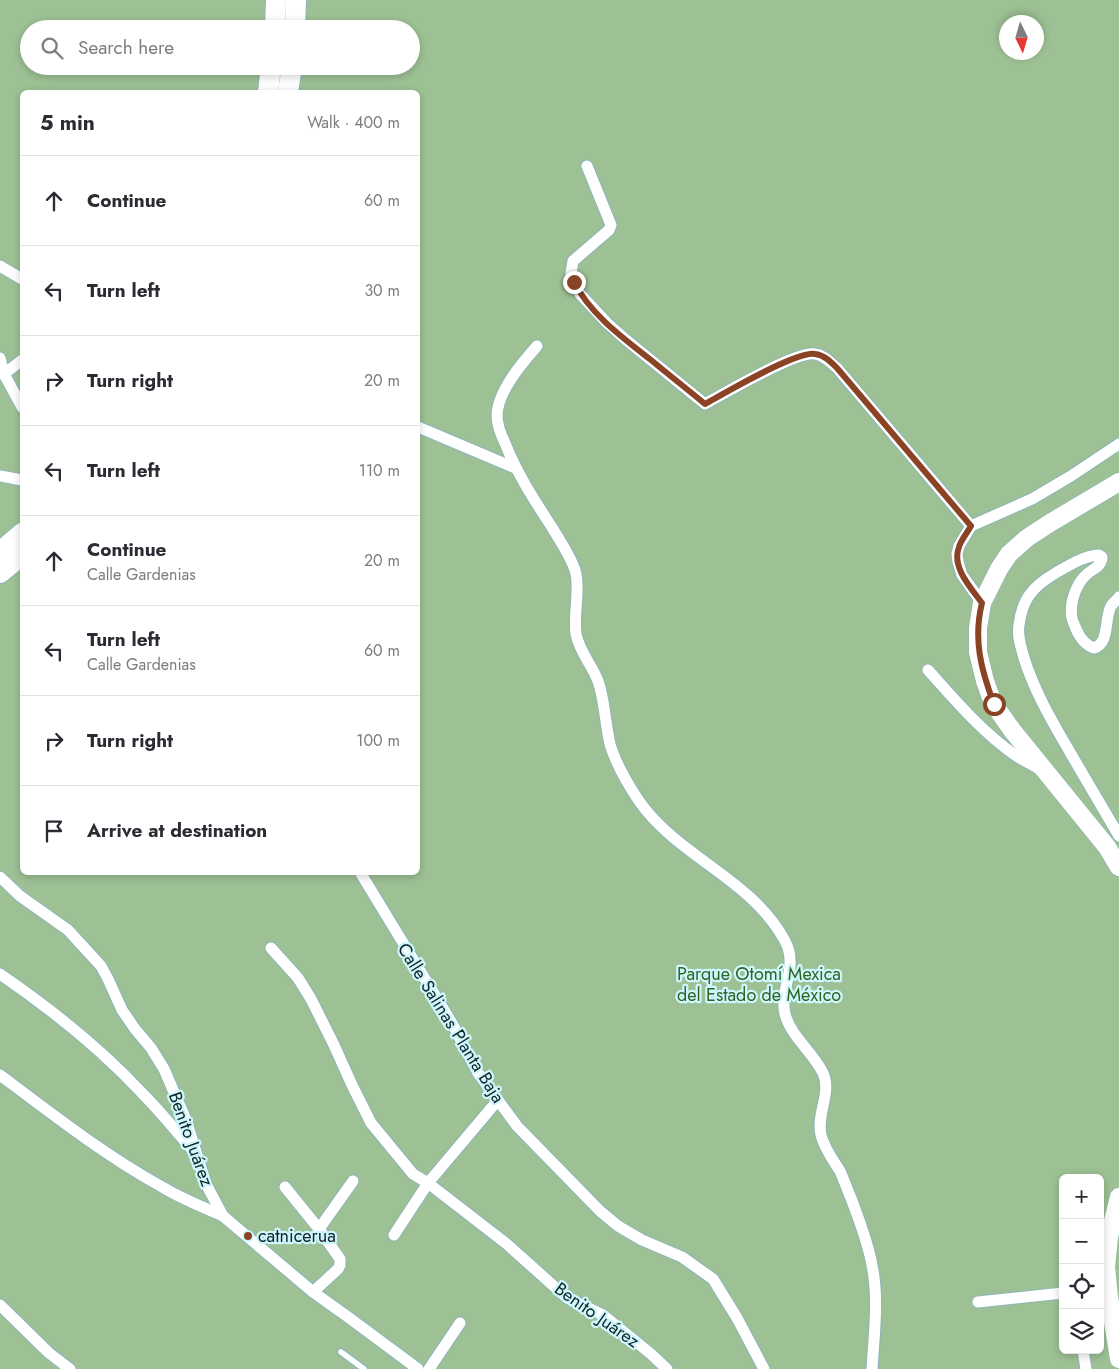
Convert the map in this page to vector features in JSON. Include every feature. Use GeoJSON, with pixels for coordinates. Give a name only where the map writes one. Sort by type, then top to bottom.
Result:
{"type":"FeatureCollection","features":[{"type":"Feature","properties":{"kind":"highway"},"geometry":{"type":"LineString","coordinates":[[275,20],[276,0]]}},
{"type":"Feature","properties":{"kind":"highway"},"geometry":{"type":"LineString","coordinates":[[295,20],[296,0]]}},
{"type":"Feature","properties":{"kind":"highway"},"geometry":{"type":"LineString","coordinates":[[268,90],[270,75]]}},
{"type":"Feature","properties":{"kind":"highway"},"geometry":{"type":"LineString","coordinates":[[288,90],[291,75]]}},
{"type":"Feature","properties":{"kind":"highway"},"geometry":{"type":"LineString","coordinates":[[0,552],[20,535]]}},
{"type":"Feature","properties":{"kind":"highway"},"geometry":{"type":"LineString","coordinates":[[0,573],[20,557]]}},
{"type":"Feature","properties":{"kind":"main road"},"geometry":{"type":"LineString","coordinates":[[1119,482],[1027,538],[1009,554],[999,569],[982,603],[978,628],[978,652],[985,681],[994,704],[1012,730],[1047,773],[1115,841],[1119,867]]}},
{"type":"Feature","properties":{"kind":"main road"},"geometry":{"type":"LineString","coordinates":[[1119,1197],[1110,1237],[1106,1267],[1119,1359]]}},
{"type":"Feature","properties":{"kind":"street"},"geometry":{"type":"LineString","coordinates":[[587,166],[611,225],[609,230],[573,261],[571,273],[580,294],[607,323],[705,404],[781,363],[805,353],[825,357],[837,368],[971,526]]}},
{"type":"Feature","properties":{"kind":"street"},"geometry":{"type":"LineString","coordinates":[[0,266],[20,278]]}},
{"type":"Feature","properties":{"kind":"street"},"geometry":{"type":"LineString","coordinates":[[537,346],[507,386],[500,402],[497,416],[500,430],[515,468],[575,567],[577,579],[575,619],[577,638],[597,680],[611,745],[620,772],[640,803],[658,824],[753,901],[768,916],[786,941],[790,956],[788,981],[783,1001],[786,1017],[792,1030],[822,1071],[826,1085],[820,1126],[822,1138],[841,1173],[872,1263],[876,1299],[872,1369]]}},
{"type":"Feature","properties":{"kind":"street"},"geometry":{"type":"LineString","coordinates":[[0,358],[4,374],[20,403]]}},
{"type":"Feature","properties":{"kind":"street"},"geometry":{"type":"LineString","coordinates":[[4,374],[20,362]]}},
{"type":"Feature","properties":{"kind":"street"},"geometry":{"type":"LineString","coordinates":[[420,428],[515,468]]}},
{"type":"Feature","properties":{"kind":"street"},"geometry":{"type":"LineString","coordinates":[[982,603],[962,575],[958,562],[959,546],[971,526],[1032,499],[1119,444]]}},
{"type":"Feature","properties":{"kind":"street"},"geometry":{"type":"LineString","coordinates":[[0,476],[20,480]]}},
{"type":"Feature","properties":{"kind":"street"},"geometry":{"type":"LineString","coordinates":[[1115,841],[1030,679],[1019,643],[1019,626],[1024,604],[1032,590],[1072,563],[1094,555],[1102,557],[1102,561],[1080,581],[1072,602],[1072,618],[1087,646],[1100,647],[1103,642],[1111,607],[1119,597]]}},
{"type":"Feature","properties":{"kind":"street"},"geometry":{"type":"LineString","coordinates":[[928,670],[970,717],[992,737],[1016,756],[1047,773]]}},
{"type":"Feature","properties":{"kind":"street","name":"Calle Salinas Planta Baja"},"geometry":{"type":"LineString","coordinates":[[362,875],[453,1025],[478,1073],[517,1126],[618,1226],[642,1240],[682,1257],[713,1279],[737,1318],[764,1369]]}},
{"type":"Feature","properties":{"kind":"street","name":"Benito Juárez"},"geometry":{"type":"LineString","coordinates":[[0,877],[20,896],[68,930],[101,966],[122,1010],[151,1048],[164,1069],[186,1120],[206,1184],[222,1216],[313,1292],[418,1369]]}},
{"type":"Feature","properties":{"kind":"street","name":"Benito Juárez"},"geometry":{"type":"LineString","coordinates":[[271,948],[298,978],[311,999],[371,1123],[413,1174],[428,1183],[508,1244],[567,1298],[603,1315],[667,1369]]}},
{"type":"Feature","properties":{"kind":"street"},"geometry":{"type":"LineString","coordinates":[[0,974],[78,1032],[114,1065],[142,1093],[197,1155]]}},
{"type":"Feature","properties":{"kind":"street"},"geometry":{"type":"LineString","coordinates":[[0,1075],[66,1125],[133,1170],[166,1189],[222,1216]]}},
{"type":"Feature","properties":{"kind":"street"},"geometry":{"type":"LineString","coordinates":[[394,1235],[428,1183],[498,1100]]}},
{"type":"Feature","properties":{"kind":"street"},"geometry":{"type":"LineString","coordinates":[[319,1229],[353,1181]]}},
{"type":"Feature","properties":{"kind":"street"},"geometry":{"type":"LineString","coordinates":[[285,1188],[319,1229],[340,1259],[338,1269],[313,1292]]}},
{"type":"Feature","properties":{"kind":"street"},"geometry":{"type":"LineString","coordinates":[[978,1302],[1059,1293]]}},
{"type":"Feature","properties":{"kind":"street"},"geometry":{"type":"LineString","coordinates":[[0,1305],[49,1353],[70,1369]]}},
{"type":"Feature","properties":{"kind":"street"},"geometry":{"type":"LineString","coordinates":[[429,1369],[460,1323]]}},
{"type":"Feature","properties":{"kind":"street"},"geometry":{"type":"LineString","coordinates":[[1084,1354],[1086,1369]]}},
{"type":"Feature","properties":{"kind":"lane"},"geometry":{"type":"LineString","coordinates":[[341,1352],[364,1369]]}},
{"type":"Feature","properties":{"kind":"green space","name":"Parque Otomí Mexica del Estado de México"},"geometry":{"type":"Polygon","coordinates":[[[0,0],[1119,0],[1119,1369],[0,1369],[0,0]]]}},
{"type":"Feature","properties":{"kind":"place","name":"catnicerua"},"geometry":{"type":"Point","coordinates":[248,1236]}},
{"type":"Feature","properties":{"kind":"route"},"geometry":{"type":"LineString","coordinates":[[574,282],[588,304],[607,323],[705,404],[781,363],[805,353],[825,357],[837,368],[971,526],[959,546],[958,562],[962,575],[982,603],[979,614],[978,652],[985,681],[994,704]]}}]}
